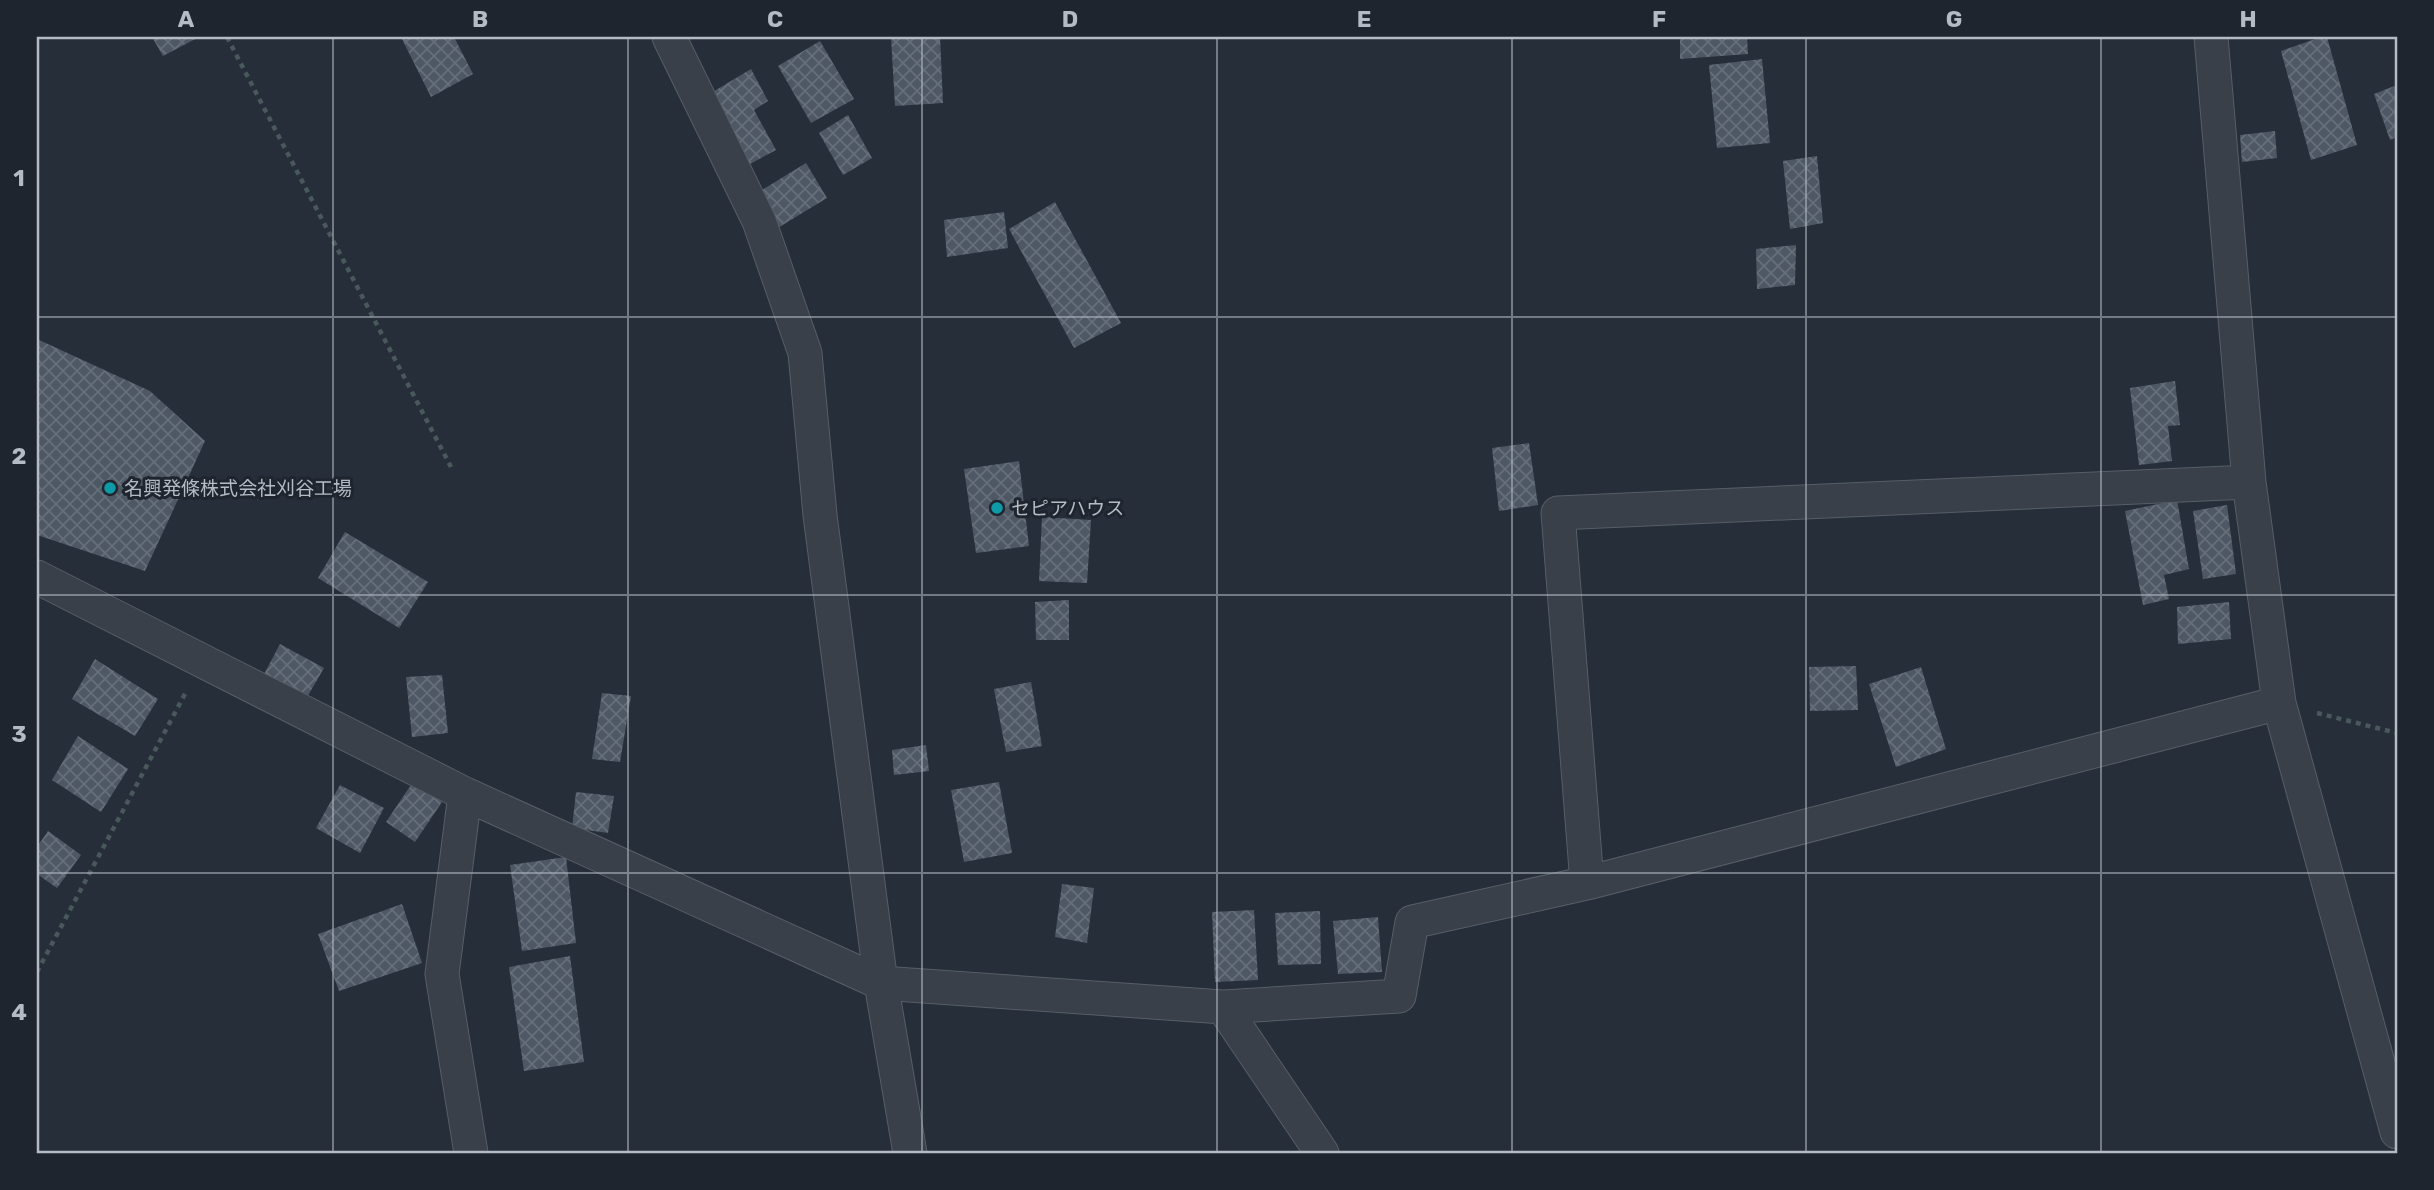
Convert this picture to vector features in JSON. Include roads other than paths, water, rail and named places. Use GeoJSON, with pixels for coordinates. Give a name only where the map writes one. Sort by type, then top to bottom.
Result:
{"type":"FeatureCollection","features":[{"type":"Feature","properties":{"kind":"street"},"geometry":{"type":"LineString","coordinates":[[669,37],[759,221],[805,353],[820,515],[881,983],[910,1153]]}},
{"type":"Feature","properties":{"kind":"street"},"geometry":{"type":"LineString","coordinates":[[2211,37],[2249,481],[2279,703],[2397,1132]]}},
{"type":"Feature","properties":{"kind":"street"},"geometry":{"type":"LineString","coordinates":[[1587,883],[1558,513],[2249,481]]}},
{"type":"Feature","properties":{"kind":"street"},"geometry":{"type":"LineString","coordinates":[[37,577],[465,794],[881,983],[1223,1007],[1399,996],[1412,922],[1587,883],[2279,703]]}},
{"type":"Feature","properties":{"kind":"street"},"geometry":{"type":"LineString","coordinates":[[465,794],[442,974],[471,1153]]}},
{"type":"Feature","properties":{"kind":"street"},"geometry":{"type":"LineString","coordinates":[[1223,1007],[1322,1153]]}},
{"type":"Feature","properties":{"kind":"place","name":"名興発條株式会社刈谷工場"},"geometry":{"type":"Point","coordinates":[110,488]}},
{"type":"Feature","properties":{"kind":"place","name":"セピアハウス"},"geometry":{"type":"Point","coordinates":[997,508]}}]}
